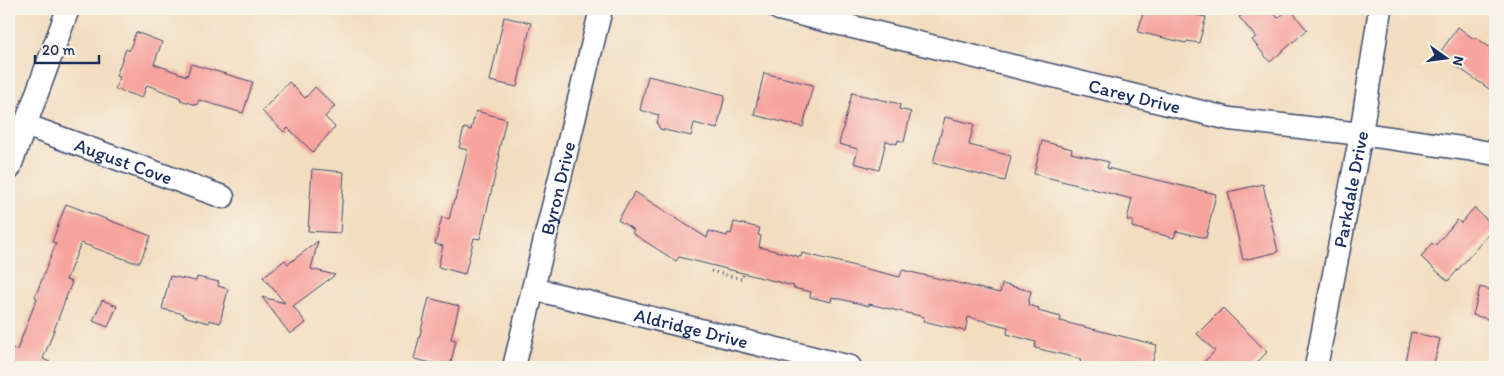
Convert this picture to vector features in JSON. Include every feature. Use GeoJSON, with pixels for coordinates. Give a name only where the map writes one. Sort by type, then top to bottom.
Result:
{"type":"FeatureCollection","features":[{"type":"Feature","properties":{"kind":"street"},"geometry":{"type":"LineString","coordinates":[[9,168],[68,9]]}},
{"type":"Feature","properties":{"kind":"street","name":"Byron Drive"},"geometry":{"type":"LineString","coordinates":[[514,367],[601,9]]}},
{"type":"Feature","properties":{"kind":"street","name":"Carey Drive"},"geometry":{"type":"LineString","coordinates":[[778,9],[1230,119],[1468,148],[1495,154]]}},
{"type":"Feature","properties":{"kind":"street","name":"Parkdale Drive"},"geometry":{"type":"LineString","coordinates":[[1316,367],[1361,134],[1380,9]]}},
{"type":"Feature","properties":{"kind":"street","name":"August Cove"},"geometry":{"type":"LineString","coordinates":[[25,125],[223,197]]}},
{"type":"Feature","properties":{"kind":"street","name":"Aldridge Drive"},"geometry":{"type":"LineString","coordinates":[[534,288],[850,367]]}},
{"type":"Feature","properties":{"kind":"path"},"geometry":{"type":"LineString","coordinates":[[711,271],[742,279],[744,272]]}},
{"type":"Feature","properties":{"kind":"building"},"geometry":{"type":"Polygon","coordinates":[[[1144,9],[1173,9],[1206,17],[1199,43],[1187,41],[1186,43],[1138,32],[1144,9]]]}},
{"type":"Feature","properties":{"kind":"building"},"geometry":{"type":"Polygon","coordinates":[[[1249,9],[1271,9],[1278,18],[1290,9],[1307,30],[1270,62],[1252,40],[1256,37],[1239,17],[1249,9]]]}},
{"type":"Feature","properties":{"kind":"building"},"geometry":{"type":"Polygon","coordinates":[[[504,17],[531,23],[517,87],[490,81],[504,17]]]}},
{"type":"Feature","properties":{"kind":"building"},"geometry":{"type":"Polygon","coordinates":[[[1458,27],[1495,51],[1495,93],[1455,65],[1457,62],[1441,51],[1458,27]]]}},
{"type":"Feature","properties":{"kind":"building"},"geometry":{"type":"Polygon","coordinates":[[[136,32],[162,42],[154,64],[187,76],[191,64],[253,82],[243,113],[199,100],[197,105],[180,100],[181,98],[147,85],[142,98],[115,89],[120,77],[116,76],[126,49],[129,51],[136,32]]]}},
{"type":"Feature","properties":{"kind":"building"},"geometry":{"type":"Polygon","coordinates":[[[764,73],[813,85],[803,127],[754,115],[764,73]]]}},
{"type":"Feature","properties":{"kind":"building"},"geometry":{"type":"Polygon","coordinates":[[[648,76],[725,95],[717,129],[694,123],[691,136],[660,129],[657,123],[659,115],[640,110],[648,76]]]}},
{"type":"Feature","properties":{"kind":"building"},"geometry":{"type":"Polygon","coordinates":[[[289,82],[305,98],[315,87],[335,106],[325,117],[335,127],[313,152],[288,128],[284,132],[262,111],[289,82]]]}},
{"type":"Feature","properties":{"kind":"building"},"geometry":{"type":"Polygon","coordinates":[[[852,93],[900,104],[899,109],[911,112],[904,142],[898,140],[897,144],[886,141],[879,170],[854,163],[858,149],[839,144],[852,93]]]}},
{"type":"Feature","properties":{"kind":"building"},"geometry":{"type":"Polygon","coordinates":[[[476,111],[506,119],[498,154],[500,155],[480,239],[474,238],[465,274],[438,267],[443,246],[435,244],[442,217],[449,219],[468,150],[459,148],[464,128],[471,130],[476,111]]]}},
{"type":"Feature","properties":{"kind":"building"},"geometry":{"type":"Polygon","coordinates":[[[945,117],[974,124],[969,145],[1011,156],[1005,181],[933,163],[945,117]]]}},
{"type":"Feature","properties":{"kind":"building"},"geometry":{"type":"Polygon","coordinates":[[[1042,141],[1072,149],[1071,153],[1109,162],[1107,168],[1216,194],[1206,238],[1176,231],[1174,238],[1132,227],[1133,221],[1127,220],[1132,199],[1034,174],[1042,141]]]}},
{"type":"Feature","properties":{"kind":"building"},"geometry":{"type":"Polygon","coordinates":[[[312,169],[344,172],[340,233],[308,231],[312,169]]]}},
{"type":"Feature","properties":{"kind":"building"},"geometry":{"type":"Polygon","coordinates":[[[1263,184],[1278,252],[1243,260],[1228,192],[1263,184]]]}},
{"type":"Feature","properties":{"kind":"building"},"geometry":{"type":"Polygon","coordinates":[[[635,192],[707,238],[709,231],[727,236],[728,233],[731,234],[734,222],[760,228],[758,235],[761,236],[759,247],[801,257],[802,253],[900,277],[902,270],[1000,293],[1002,284],[1031,291],[1028,305],[1039,308],[1038,311],[1061,317],[1060,321],[1157,345],[1151,367],[1093,367],[1080,364],[1081,359],[1035,348],[1036,342],[1007,334],[1008,327],[968,317],[965,331],[923,321],[924,317],[869,304],[869,306],[832,297],[831,302],[810,297],[811,292],[793,288],[794,286],[679,257],[676,261],[632,233],[634,230],[618,220],[635,192]]]}},
{"type":"Feature","properties":{"kind":"building"},"geometry":{"type":"Polygon","coordinates":[[[66,204],[151,236],[140,262],[133,262],[81,243],[66,280],[72,282],[43,359],[59,367],[9,367],[12,348],[17,350],[37,298],[35,297],[56,243],[52,242],[66,204]]]}},
{"type":"Feature","properties":{"kind":"building"},"geometry":{"type":"Polygon","coordinates":[[[1474,208],[1495,227],[1448,281],[1421,257],[1432,243],[1435,246],[1457,220],[1461,223],[1474,208]]]}},
{"type":"Feature","properties":{"kind":"building"},"geometry":{"type":"Polygon","coordinates":[[[318,241],[311,269],[335,275],[293,306],[306,323],[290,334],[262,297],[285,303],[263,277],[285,260],[288,264],[318,241]]]}},
{"type":"Feature","properties":{"kind":"building"},"geometry":{"type":"Polygon","coordinates":[[[170,276],[196,281],[197,277],[219,282],[218,286],[228,289],[220,323],[209,320],[209,323],[162,309],[170,276]]]}},
{"type":"Feature","properties":{"kind":"building"},"geometry":{"type":"Polygon","coordinates":[[[1480,287],[1495,291],[1495,321],[1473,315],[1480,287]]]}},
{"type":"Feature","properties":{"kind":"building"},"geometry":{"type":"Polygon","coordinates":[[[429,298],[459,306],[451,339],[456,340],[450,367],[414,359],[429,298]]]}},
{"type":"Feature","properties":{"kind":"building"},"geometry":{"type":"Polygon","coordinates":[[[102,300],[117,306],[108,327],[93,321],[102,300]]]}},
{"type":"Feature","properties":{"kind":"building"},"geometry":{"type":"Polygon","coordinates":[[[1223,308],[1267,352],[1253,367],[1199,367],[1215,351],[1197,334],[1223,308]]]}},
{"type":"Feature","properties":{"kind":"building"},"geometry":{"type":"Polygon","coordinates":[[[1411,332],[1440,339],[1433,367],[1404,367],[1411,332]]]}}]}
